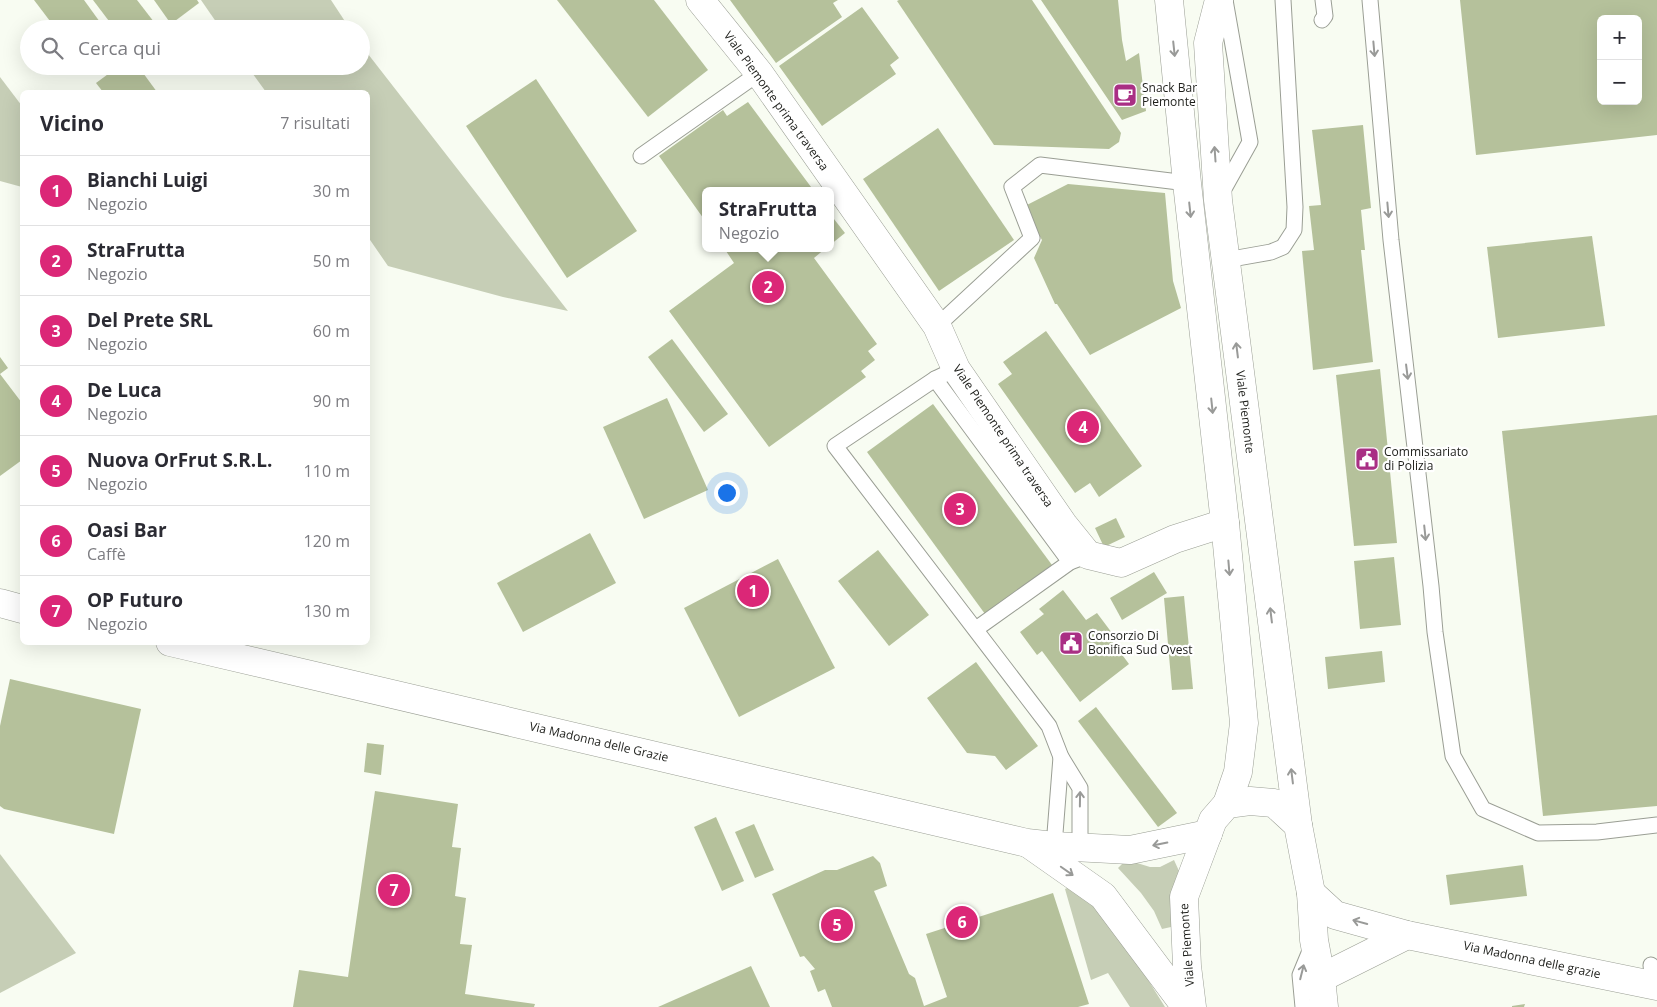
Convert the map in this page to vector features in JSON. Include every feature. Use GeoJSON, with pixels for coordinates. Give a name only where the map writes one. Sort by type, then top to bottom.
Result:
{"type":"FeatureCollection","features":[{"type":"Feature","properties":{"kind":"street","name":"Viale Piemonte prima traversa"},"geometry":{"type":"LineString","coordinates":[[700,0],[759,73],[936,326],[945,374],[1063,524],[1079,559]]}},
{"type":"Feature","properties":{"kind":"street","name":"Viale Piemonte"},"geometry":{"type":"LineString","coordinates":[[1169,0],[1187,183],[1225,523],[1244,723],[1238,772],[1227,804],[1213,820],[1184,897],[1186,966],[1192,1007]]}},
{"type":"Feature","properties":{"kind":"street","name":"Viale Piemonte"},"geometry":{"type":"LineString","coordinates":[[1219,0],[1208,43],[1218,200],[1298,824],[1311,893],[1314,940],[1324,1007]]}},
{"type":"Feature","properties":{"kind":"street"},"geometry":{"type":"LineString","coordinates":[[1079,559],[1121,563],[1175,539],[1225,523]]}},
{"type":"Feature","properties":{"kind":"street"},"geometry":{"type":"LineString","coordinates":[[0,603],[20,608]]}},
{"type":"Feature","properties":{"kind":"street","name":"Via Madonna delle Grazie"},"geometry":{"type":"LineString","coordinates":[[183,645],[1054,845]]}},
{"type":"Feature","properties":{"kind":"street"},"geometry":{"type":"LineString","coordinates":[[1227,804],[1250,801],[1274,804],[1298,824]]}},
{"type":"Feature","properties":{"kind":"street"},"geometry":{"type":"LineString","coordinates":[[1054,845],[1130,850],[1208,834]]}},
{"type":"Feature","properties":{"kind":"street"},"geometry":{"type":"LineString","coordinates":[[1054,845],[1103,896],[1186,1007]]}},
{"type":"Feature","properties":{"kind":"street","name":"Via Madonna delle grazie"},"geometry":{"type":"LineString","coordinates":[[1311,893],[1335,915],[1407,935],[1653,979]]}},
{"type":"Feature","properties":{"kind":"street"},"geometry":{"type":"LineString","coordinates":[[1321,978],[1407,935]]}},
{"type":"Feature","properties":{"kind":"lane"},"geometry":{"type":"LineString","coordinates":[[1218,200],[1250,142],[1225,0]]}},
{"type":"Feature","properties":{"kind":"lane"},"geometry":{"type":"LineString","coordinates":[[1226,260],[1271,252],[1283,247],[1294,230],[1295,207],[1283,0]]}},
{"type":"Feature","properties":{"kind":"lane"},"geometry":{"type":"LineString","coordinates":[[1322,20],[1325,16],[1323,0]]}},
{"type":"Feature","properties":{"kind":"lane"},"geometry":{"type":"LineString","coordinates":[[1370,0],[1391,240],[1435,632],[1454,756],[1483,809],[1538,832],[1596,832],[1657,825]]}},
{"type":"Feature","properties":{"kind":"lane"},"geometry":{"type":"LineString","coordinates":[[641,156],[759,73]]}},
{"type":"Feature","properties":{"kind":"lane"},"geometry":{"type":"LineString","coordinates":[[936,326],[1032,238],[1012,187],[1040,165],[1187,183]]}},
{"type":"Feature","properties":{"kind":"lane"},"geometry":{"type":"LineString","coordinates":[[945,374],[835,446],[1049,726],[1061,757],[1080,788],[1054,845]]}},
{"type":"Feature","properties":{"kind":"lane"},"geometry":{"type":"LineString","coordinates":[[976,629],[1079,559]]}},
{"type":"Feature","properties":{"kind":"lane"},"geometry":{"type":"LineString","coordinates":[[1054,845],[1061,757]]}},
{"type":"Feature","properties":{"kind":"lane"},"geometry":{"type":"LineString","coordinates":[[1303,1007],[1300,976],[1314,940]]}},
{"type":"Feature","properties":{"kind":"green space"},"geometry":{"type":"Polygon","coordinates":[[[201,0],[331,0],[344,20],[215,20],[201,0]]]}},
{"type":"Feature","properties":{"kind":"green space"},"geometry":{"type":"Polygon","coordinates":[[[370,57],[568,311],[503,297],[388,266],[370,240],[370,90],[265,90],[254,75],[370,75],[370,57]]]}},
{"type":"Feature","properties":{"kind":"green space"},"geometry":{"type":"Polygon","coordinates":[[[0,77],[20,103],[20,186],[0,181],[0,77]]]}},
{"type":"Feature","properties":{"kind":"green space"},"geometry":{"type":"Polygon","coordinates":[[[0,854],[76,953],[0,993],[0,854]]]}},
{"type":"Feature","properties":{"kind":"green space"},"geometry":{"type":"Polygon","coordinates":[[[1174,860],[1179,871],[1175,881],[1171,927],[1162,929],[1154,911],[1141,893],[1118,868],[1123,863],[1137,863],[1150,867],[1160,867],[1174,860]]]}},
{"type":"Feature","properties":{"kind":"green space"},"geometry":{"type":"Polygon","coordinates":[[[1073,885],[1110,919],[1165,1007],[1130,1007],[1108,973],[1091,980],[1065,889],[1073,885]]]}},
{"type":"Feature","properties":{"kind":"building"},"geometry":{"type":"Polygon","coordinates":[[[34,0],[84,0],[98,20],[49,20],[34,0]]]}},
{"type":"Feature","properties":{"kind":"building"},"geometry":{"type":"Polygon","coordinates":[[[93,0],[137,0],[152,20],[108,20],[93,0]]]}},
{"type":"Feature","properties":{"kind":"building"},"geometry":{"type":"Polygon","coordinates":[[[154,0],[197,0],[199,3],[176,20],[168,20],[154,0]]]}},
{"type":"Feature","properties":{"kind":"building"},"geometry":{"type":"Polygon","coordinates":[[[557,0],[654,0],[708,70],[648,117],[557,0]]]}},
{"type":"Feature","properties":{"kind":"building"},"geometry":{"type":"Polygon","coordinates":[[[730,0],[838,0],[833,3],[842,17],[776,63],[730,0]]]}},
{"type":"Feature","properties":{"kind":"building"},"geometry":{"type":"Polygon","coordinates":[[[1032,0],[1121,133],[1119,142],[1109,149],[994,145],[897,1],[1032,0]]]}},
{"type":"Feature","properties":{"kind":"building"},"geometry":{"type":"Polygon","coordinates":[[[1041,0],[1118,0],[1126,61],[1139,53],[1146,111],[1122,120],[1041,0]]]}},
{"type":"Feature","properties":{"kind":"building"},"geometry":{"type":"Polygon","coordinates":[[[1460,0],[1657,0],[1657,135],[1476,155],[1460,0]]]}},
{"type":"Feature","properties":{"kind":"building"},"geometry":{"type":"Polygon","coordinates":[[[862,7],[899,58],[890,65],[896,74],[822,126],[779,66],[862,7]]]}},
{"type":"Feature","properties":{"kind":"building"},"geometry":{"type":"Polygon","coordinates":[[[107,75],[145,75],[156,90],[101,90],[96,83],[107,75]]]}},
{"type":"Feature","properties":{"kind":"building"},"geometry":{"type":"Polygon","coordinates":[[[536,79],[637,231],[567,278],[466,126],[536,79]]]}},
{"type":"Feature","properties":{"kind":"building"},"geometry":{"type":"Polygon","coordinates":[[[748,102],[811,187],[702,187],[702,216],[659,156],[723,110],[727,116],[748,102]]]}},
{"type":"Feature","properties":{"kind":"building"},"geometry":{"type":"Polygon","coordinates":[[[1363,125],[1371,208],[1361,210],[1365,250],[1361,250],[1373,362],[1313,370],[1302,251],[1314,250],[1309,206],[1321,205],[1312,130],[1363,125]]]}},
{"type":"Feature","properties":{"kind":"building"},"geometry":{"type":"Polygon","coordinates":[[[938,128],[1014,240],[939,291],[863,179],[938,128]]]}},
{"type":"Feature","properties":{"kind":"building"},"geometry":{"type":"Polygon","coordinates":[[[1068,184],[1165,193],[1173,281],[1181,308],[1090,355],[1057,304],[1055,304],[1034,258],[1042,240],[1023,207],[1068,184]]]}},
{"type":"Feature","properties":{"kind":"building"},"geometry":{"type":"Polygon","coordinates":[[[834,219],[845,233],[834,242],[834,219]]]}},
{"type":"Feature","properties":{"kind":"building"},"geometry":{"type":"Polygon","coordinates":[[[1592,236],[1605,326],[1498,338],[1487,247],[1592,236]]]}},
{"type":"Feature","properties":{"kind":"building"},"geometry":{"type":"Polygon","coordinates":[[[727,252],[821,252],[814,258],[877,344],[868,351],[875,360],[861,371],[866,377],[769,447],[669,311],[734,263],[727,252]]]}},
{"type":"Feature","properties":{"kind":"building"},"geometry":{"type":"Polygon","coordinates":[[[1046,331],[1142,466],[1099,497],[1090,483],[1075,493],[998,384],[1012,374],[1003,362],[1046,331]]]}},
{"type":"Feature","properties":{"kind":"building"},"geometry":{"type":"Polygon","coordinates":[[[672,339],[728,414],[704,432],[648,357],[672,339]]]}},
{"type":"Feature","properties":{"kind":"building"},"geometry":{"type":"Polygon","coordinates":[[[0,357],[8,368],[0,374],[0,357]]]}},
{"type":"Feature","properties":{"kind":"building","name":"Commissariato di Polizia"},"geometry":{"type":"Polygon","coordinates":[[[1380,369],[1397,543],[1354,546],[1336,375],[1380,369]]]}},
{"type":"Feature","properties":{"kind":"building"},"geometry":{"type":"Polygon","coordinates":[[[0,374],[20,400],[20,461],[0,476],[0,374]]]}},
{"type":"Feature","properties":{"kind":"building"},"geometry":{"type":"Polygon","coordinates":[[[667,398],[708,490],[644,519],[603,427],[667,398]]]}},
{"type":"Feature","properties":{"kind":"building"},"geometry":{"type":"Polygon","coordinates":[[[933,404],[1052,565],[985,614],[867,452],[933,404]]]}},
{"type":"Feature","properties":{"kind":"building"},"geometry":{"type":"Polygon","coordinates":[[[1657,415],[1657,806],[1543,816],[1502,431],[1657,415]]]}},
{"type":"Feature","properties":{"kind":"building"},"geometry":{"type":"Polygon","coordinates":[[[1116,518],[1125,537],[1104,547],[1095,528],[1116,518]]]}},
{"type":"Feature","properties":{"kind":"building"},"geometry":{"type":"Polygon","coordinates":[[[590,533],[616,583],[523,632],[497,583],[590,533]]]}},
{"type":"Feature","properties":{"kind":"building"},"geometry":{"type":"Polygon","coordinates":[[[878,550],[929,615],[889,646],[838,581],[878,550]]]}},
{"type":"Feature","properties":{"kind":"building"},"geometry":{"type":"Polygon","coordinates":[[[1394,557],[1401,625],[1360,629],[1354,561],[1394,557]]]}},
{"type":"Feature","properties":{"kind":"building"},"geometry":{"type":"Polygon","coordinates":[[[778,559],[835,668],[739,717],[684,608],[778,559]]]}},
{"type":"Feature","properties":{"kind":"building"},"geometry":{"type":"Polygon","coordinates":[[[1154,572],[1167,593],[1122,620],[1110,598],[1154,572]]]}},
{"type":"Feature","properties":{"kind":"building","name":"Consorzio Di Bonifica Sud Ovest"},"geometry":{"type":"Polygon","coordinates":[[[1063,590],[1086,620],[1097,613],[1112,633],[1108,636],[1129,664],[1080,702],[1042,651],[1037,655],[1020,632],[1044,614],[1039,609],[1063,590]]]}},
{"type":"Feature","properties":{"kind":"building"},"geometry":{"type":"Polygon","coordinates":[[[1184,596],[1193,689],[1172,690],[1164,598],[1184,596]]]}},
{"type":"Feature","properties":{"kind":"building"},"geometry":{"type":"Polygon","coordinates":[[[1382,651],[1385,682],[1328,689],[1325,657],[1382,651]]]}},
{"type":"Feature","properties":{"kind":"building"},"geometry":{"type":"Polygon","coordinates":[[[976,662],[1038,746],[1006,770],[995,756],[967,753],[927,698],[976,662]]]}},
{"type":"Feature","properties":{"kind":"building"},"geometry":{"type":"Polygon","coordinates":[[[10,679],[141,709],[114,834],[4,809],[0,806],[0,726],[10,679]]]}},
{"type":"Feature","properties":{"kind":"building"},"geometry":{"type":"Polygon","coordinates":[[[1096,707],[1177,813],[1158,827],[1078,721],[1096,707]]]}},
{"type":"Feature","properties":{"kind":"building"},"geometry":{"type":"Polygon","coordinates":[[[367,743],[384,745],[381,775],[364,772],[367,743]]]}},
{"type":"Feature","properties":{"kind":"building"},"geometry":{"type":"Polygon","coordinates":[[[375,791],[458,804],[452,847],[461,848],[455,896],[466,898],[460,944],[472,945],[465,994],[535,1004],[534,1007],[293,1007],[299,970],[348,977],[375,791]]]}},
{"type":"Feature","properties":{"kind":"building"},"geometry":{"type":"Polygon","coordinates":[[[716,817],[744,881],[722,891],[694,827],[716,817]]]}},
{"type":"Feature","properties":{"kind":"building"},"geometry":{"type":"Polygon","coordinates":[[[754,824],[774,870],[755,878],[735,832],[754,824]]]}},
{"type":"Feature","properties":{"kind":"building"},"geometry":{"type":"Polygon","coordinates":[[[873,856],[880,863],[887,886],[874,891],[909,974],[915,978],[924,1006],[947,997],[926,934],[1053,893],[1089,1004],[1078,1007],[832,1007],[825,989],[818,992],[810,971],[815,969],[804,956],[800,957],[772,894],[825,870],[837,870],[873,856]]]}},
{"type":"Feature","properties":{"kind":"building"},"geometry":{"type":"Polygon","coordinates":[[[1523,865],[1527,896],[1450,905],[1446,875],[1523,865]]]}},
{"type":"Feature","properties":{"kind":"building"},"geometry":{"type":"Polygon","coordinates":[[[751,966],[770,1007],[658,1007],[751,966]]]}},
{"type":"Feature","properties":{"kind":"building"},"geometry":{"type":"Polygon","coordinates":[[[1525,1004],[1524,1007],[1512,1007],[1512,1006],[1525,1004]]]}},
{"type":"Feature","properties":{"kind":"place","name":"Snack Bar Piemonte"},"geometry":{"type":"Point","coordinates":[1125,95]}},
{"type":"Feature","properties":{"kind":"place","name":"StraFrutta"},"geometry":{"type":"Point","coordinates":[768,287]}},
{"type":"Feature","properties":{"kind":"place","name":"De Luca"},"geometry":{"type":"Point","coordinates":[1083,427]}},
{"type":"Feature","properties":{"kind":"place","name":"Commissariato di Polizia"},"geometry":{"type":"Point","coordinates":[1367,459]}},
{"type":"Feature","properties":{"kind":"place","name":"Del Prete SRL"},"geometry":{"type":"Point","coordinates":[960,509]}},
{"type":"Feature","properties":{"kind":"place","name":"Bianchi Luigi"},"geometry":{"type":"Point","coordinates":[753,591]}},
{"type":"Feature","properties":{"kind":"place","name":"Consorzio Di Bonifica Sud Ovest"},"geometry":{"type":"Point","coordinates":[1071,643]}},
{"type":"Feature","properties":{"kind":"place","name":"OP Futuro"},"geometry":{"type":"Point","coordinates":[394,890]}},
{"type":"Feature","properties":{"kind":"place","name":"Oasi Bar"},"geometry":{"type":"Point","coordinates":[962,922]}},
{"type":"Feature","properties":{"kind":"place","name":"Nuova OrFrut S.R.L."},"geometry":{"type":"Point","coordinates":[837,925]}}]}
